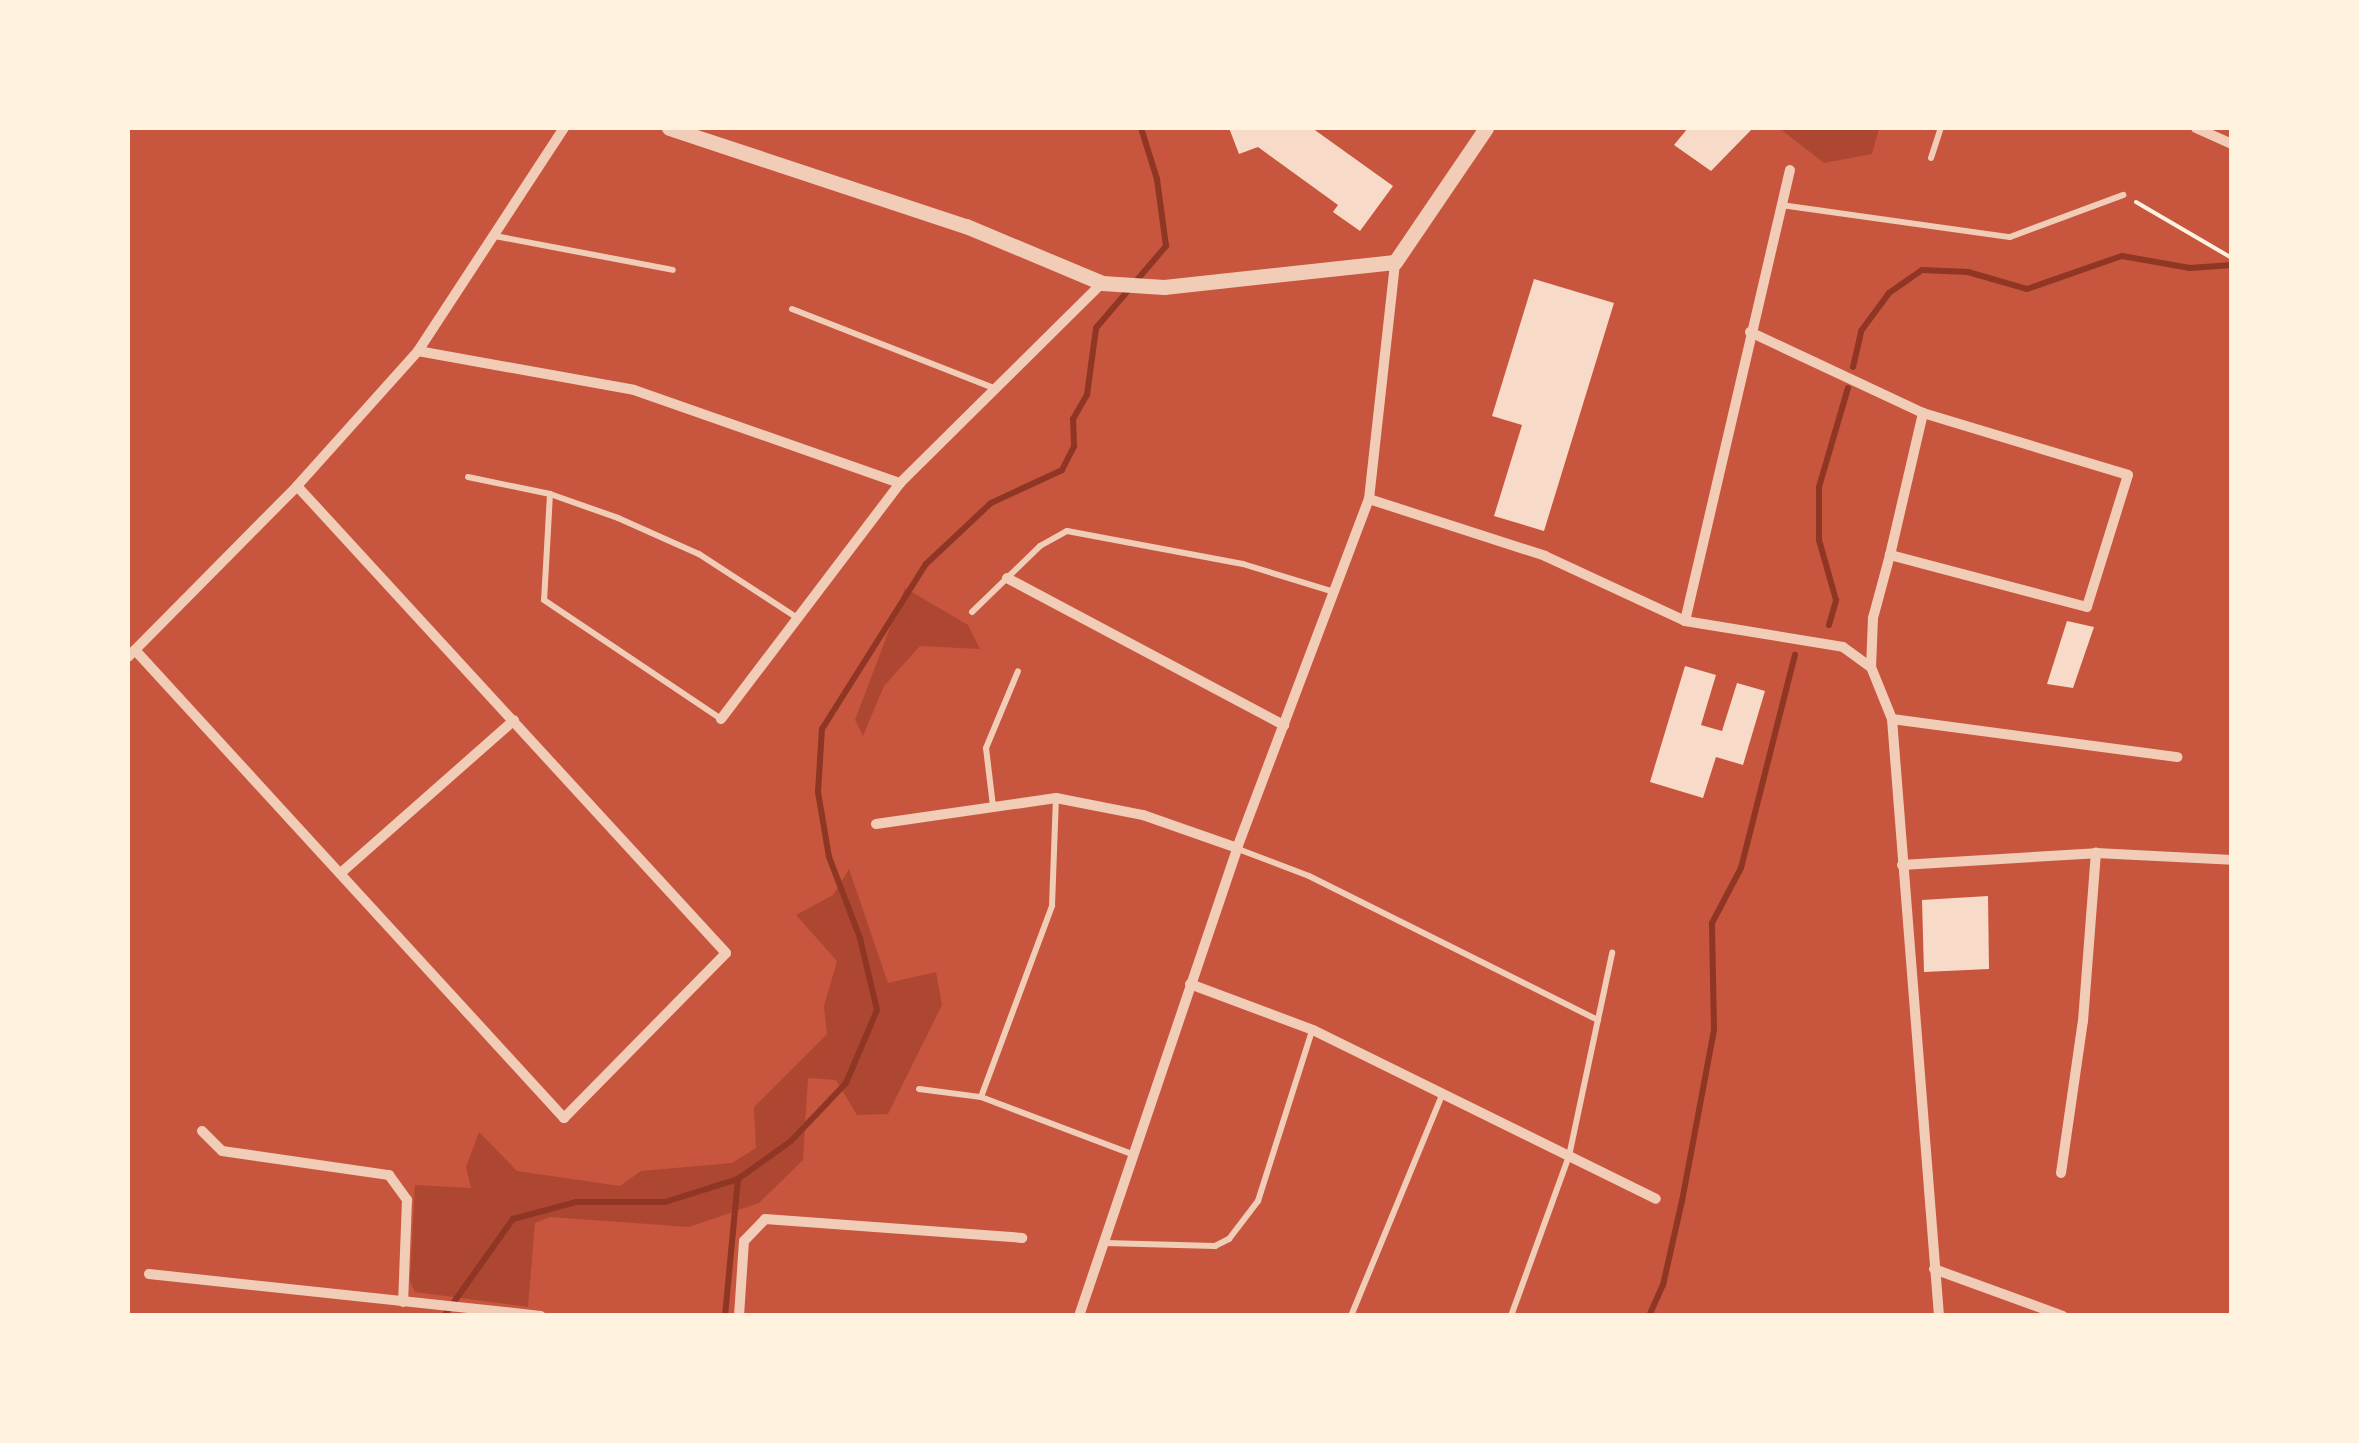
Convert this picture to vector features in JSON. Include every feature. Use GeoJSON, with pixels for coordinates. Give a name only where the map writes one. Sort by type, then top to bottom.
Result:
{"type":"FeatureCollection","features":[{"type":"Feature","properties":{"kind":"street"},"geometry":{"type":"LineString","coordinates":[[297,486],[726,953],[564,1118],[343,871],[131,654],[297,486],[418,351],[564,128]]}},
{"type":"Feature","properties":{"kind":"street"},"geometry":{"type":"LineString","coordinates":[[668,128],[966,226],[1102,283],[1164,287],[1395,262]]}},
{"type":"Feature","properties":{"kind":"street"},"geometry":{"type":"LineString","coordinates":[[1079,1316],[1128,1153],[1237,848],[1370,499],[1395,262],[1486,128]]}},
{"type":"Feature","properties":{"kind":"street"},"geometry":{"type":"LineString","coordinates":[[2196,128],[2232,144]]}},
{"type":"Feature","properties":{"kind":"street"},"geometry":{"type":"LineString","coordinates":[[1685,621],[1790,170]]}},
{"type":"Feature","properties":{"kind":"street"},"geometry":{"type":"LineString","coordinates":[[721,720],[900,483],[1102,283]]}},
{"type":"Feature","properties":{"kind":"street"},"geometry":{"type":"LineString","coordinates":[[1750,332],[1923,413],[2128,475],[2087,607],[1890,555]]}},
{"type":"Feature","properties":{"kind":"street"},"geometry":{"type":"LineString","coordinates":[[418,351],[634,390],[900,483]]}},
{"type":"Feature","properties":{"kind":"street"},"geometry":{"type":"LineString","coordinates":[[1923,413],[1873,618],[1871,667],[1892,719],[1939,1316]]}},
{"type":"Feature","properties":{"kind":"street"},"geometry":{"type":"LineString","coordinates":[[1370,499],[1545,556],[1685,621],[1843,647],[1871,667]]}},
{"type":"Feature","properties":{"kind":"street"},"geometry":{"type":"LineString","coordinates":[[1007,578],[1284,725]]}},
{"type":"Feature","properties":{"kind":"street"},"geometry":{"type":"LineString","coordinates":[[1892,719],[2177,756]]}},
{"type":"Feature","properties":{"kind":"street"},"geometry":{"type":"LineString","coordinates":[[343,871],[514,720]]}},
{"type":"Feature","properties":{"kind":"street"},"geometry":{"type":"LineString","coordinates":[[876,824],[1056,798],[1143,815],[1237,848]]}},
{"type":"Feature","properties":{"kind":"street"},"geometry":{"type":"LineString","coordinates":[[1902,865],[2096,853],[2232,860]]}},
{"type":"Feature","properties":{"kind":"street"},"geometry":{"type":"LineString","coordinates":[[2061,1173],[2083,1020],[2096,853]]}},
{"type":"Feature","properties":{"kind":"street"},"geometry":{"type":"LineString","coordinates":[[1190,984],[1313,1030],[1656,1200]]}},
{"type":"Feature","properties":{"kind":"street"},"geometry":{"type":"LineString","coordinates":[[202,1131],[222,1151],[388,1174],[407,1200],[403,1302]]}},
{"type":"Feature","properties":{"kind":"street"},"geometry":{"type":"LineString","coordinates":[[739,1316],[744,1242],[765,1219],[1022,1238]]}},
{"type":"Feature","properties":{"kind":"street"},"geometry":{"type":"LineString","coordinates":[[1934,1269],[2062,1316]]}},
{"type":"Feature","properties":{"kind":"street"},"geometry":{"type":"LineString","coordinates":[[149,1274],[541,1316]]}},
{"type":"Feature","properties":{"kind":"lane"},"geometry":{"type":"LineString","coordinates":[[1931,158],[1941,128]]}},
{"type":"Feature","properties":{"kind":"lane"},"geometry":{"type":"LineString","coordinates":[[1780,205],[2010,236],[2123,195]]}},
{"type":"Feature","properties":{"kind":"lane"},"geometry":{"type":"LineString","coordinates":[[495,236],[673,270]]}},
{"type":"Feature","properties":{"kind":"lane"},"geometry":{"type":"LineString","coordinates":[[792,309],[998,390]]}},
{"type":"Feature","properties":{"kind":"lane"},"geometry":{"type":"LineString","coordinates":[[468,478],[550,494],[699,554],[796,617]]}},
{"type":"Feature","properties":{"kind":"lane"},"geometry":{"type":"LineString","coordinates":[[550,494],[544,600],[721,720]]}},
{"type":"Feature","properties":{"kind":"lane"},"geometry":{"type":"LineString","coordinates":[[972,612],[1007,578],[1068,530],[1243,564],[1334,592]]}},
{"type":"Feature","properties":{"kind":"lane"},"geometry":{"type":"LineString","coordinates":[[993,806],[986,748],[1018,671]]}},
{"type":"Feature","properties":{"kind":"lane"},"geometry":{"type":"LineString","coordinates":[[981,1097],[1052,906],[1056,798]]}},
{"type":"Feature","properties":{"kind":"lane"},"geometry":{"type":"LineString","coordinates":[[1237,848],[1309,876],[1598,1020]]}},
{"type":"Feature","properties":{"kind":"lane"},"geometry":{"type":"LineString","coordinates":[[1511,1316],[1569,1156],[1612,953]]}},
{"type":"Feature","properties":{"kind":"lane"},"geometry":{"type":"LineString","coordinates":[[1102,1242],[1215,1246],[1230,1239],[1258,1202],[1313,1030]]}},
{"type":"Feature","properties":{"kind":"lane"},"geometry":{"type":"LineString","coordinates":[[920,1089],[981,1097],[1128,1153]]}},
{"type":"Feature","properties":{"kind":"lane"},"geometry":{"type":"LineString","coordinates":[[1351,1316],[1444,1092]]}},
{"type":"Feature","properties":{"kind":"path"},"geometry":{"type":"LineString","coordinates":[[2123,195],[2232,258]]}},
{"type":"Feature","properties":{"kind":"shaded area"},"geometry":{"type":"Polygon","coordinates":[[[1779,128],[1879,128],[1872,154],[1824,163],[1779,128]]]}},
{"type":"Feature","properties":{"kind":"shaded area"},"geometry":{"type":"Polygon","coordinates":[[[905,588],[968,625],[980,649],[920,646],[884,686],[863,736],[855,720],[905,588]]]}},
{"type":"Feature","properties":{"kind":"shaded area"},"geometry":{"type":"Polygon","coordinates":[[[849,869],[888,983],[936,972],[942,1005],[888,1114],[857,1115],[836,1080],[808,1078],[803,1160],[759,1203],[689,1227],[550,1217],[535,1223],[528,1307],[415,1292],[410,1281],[415,1185],[471,1188],[466,1167],[479,1132],[517,1171],[620,1186],[641,1171],[732,1163],[756,1148],[754,1107],[827,1034],[824,1006],[837,961],[796,915],[833,895],[849,869]]]}},
{"type":"Feature","properties":{"kind":"building"},"geometry":{"type":"Polygon","coordinates":[[[1229,128],[1312,128],[1393,186],[1360,231],[1333,212],[1338,205],[1258,147],[1239,154],[1229,128]]]}},
{"type":"Feature","properties":{"kind":"building"},"geometry":{"type":"Polygon","coordinates":[[[1688,128],[1753,128],[1711,171],[1674,145],[1688,128]]]}},
{"type":"Feature","properties":{"kind":"building"},"geometry":{"type":"Polygon","coordinates":[[[1534,279],[1614,303],[1544,531],[1494,516],[1522,425],[1492,416],[1534,279]]]}},
{"type":"Feature","properties":{"kind":"building"},"geometry":{"type":"Polygon","coordinates":[[[2067,621],[2094,627],[2073,688],[2047,684],[2067,621]]]}},
{"type":"Feature","properties":{"kind":"building"},"geometry":{"type":"Polygon","coordinates":[[[1685,666],[1716,675],[1701,725],[1722,731],[1737,683],[1765,691],[1743,765],[1716,757],[1703,798],[1650,782],[1685,666]]]}},
{"type":"Feature","properties":{"kind":"building"},"geometry":{"type":"Polygon","coordinates":[[[1988,896],[1989,969],[1924,972],[1922,900],[1988,896]]]}},
{"type":"Feature","properties":{"kind":"waterway"},"geometry":{"type":"LineString","coordinates":[[444,1316],[513,1219],[576,1202],[665,1202],[738,1179],[791,1141],[846,1083],[877,1010],[860,938],[829,857],[818,792],[822,729],[926,564],[991,503],[1062,470],[1074,446],[1073,419],[1087,395],[1096,328],[1166,246],[1157,179],[1141,128]]}},
{"type":"Feature","properties":{"kind":"waterway"},"geometry":{"type":"LineString","coordinates":[[1853,367],[1861,331],[1889,293],[1922,270],[1968,272],[2027,289],[2122,256],[2190,268],[2232,265]]}},
{"type":"Feature","properties":{"kind":"waterway"},"geometry":{"type":"LineString","coordinates":[[1829,625],[1836,600],[1819,540],[1819,487],[1848,388]]}},
{"type":"Feature","properties":{"kind":"waterway"},"geometry":{"type":"LineString","coordinates":[[1649,1316],[1663,1285],[1714,1030],[1712,923],[1741,868],[1795,655]]}},
{"type":"Feature","properties":{"kind":"waterway"},"geometry":{"type":"LineString","coordinates":[[725,1316],[738,1179]]}}]}
